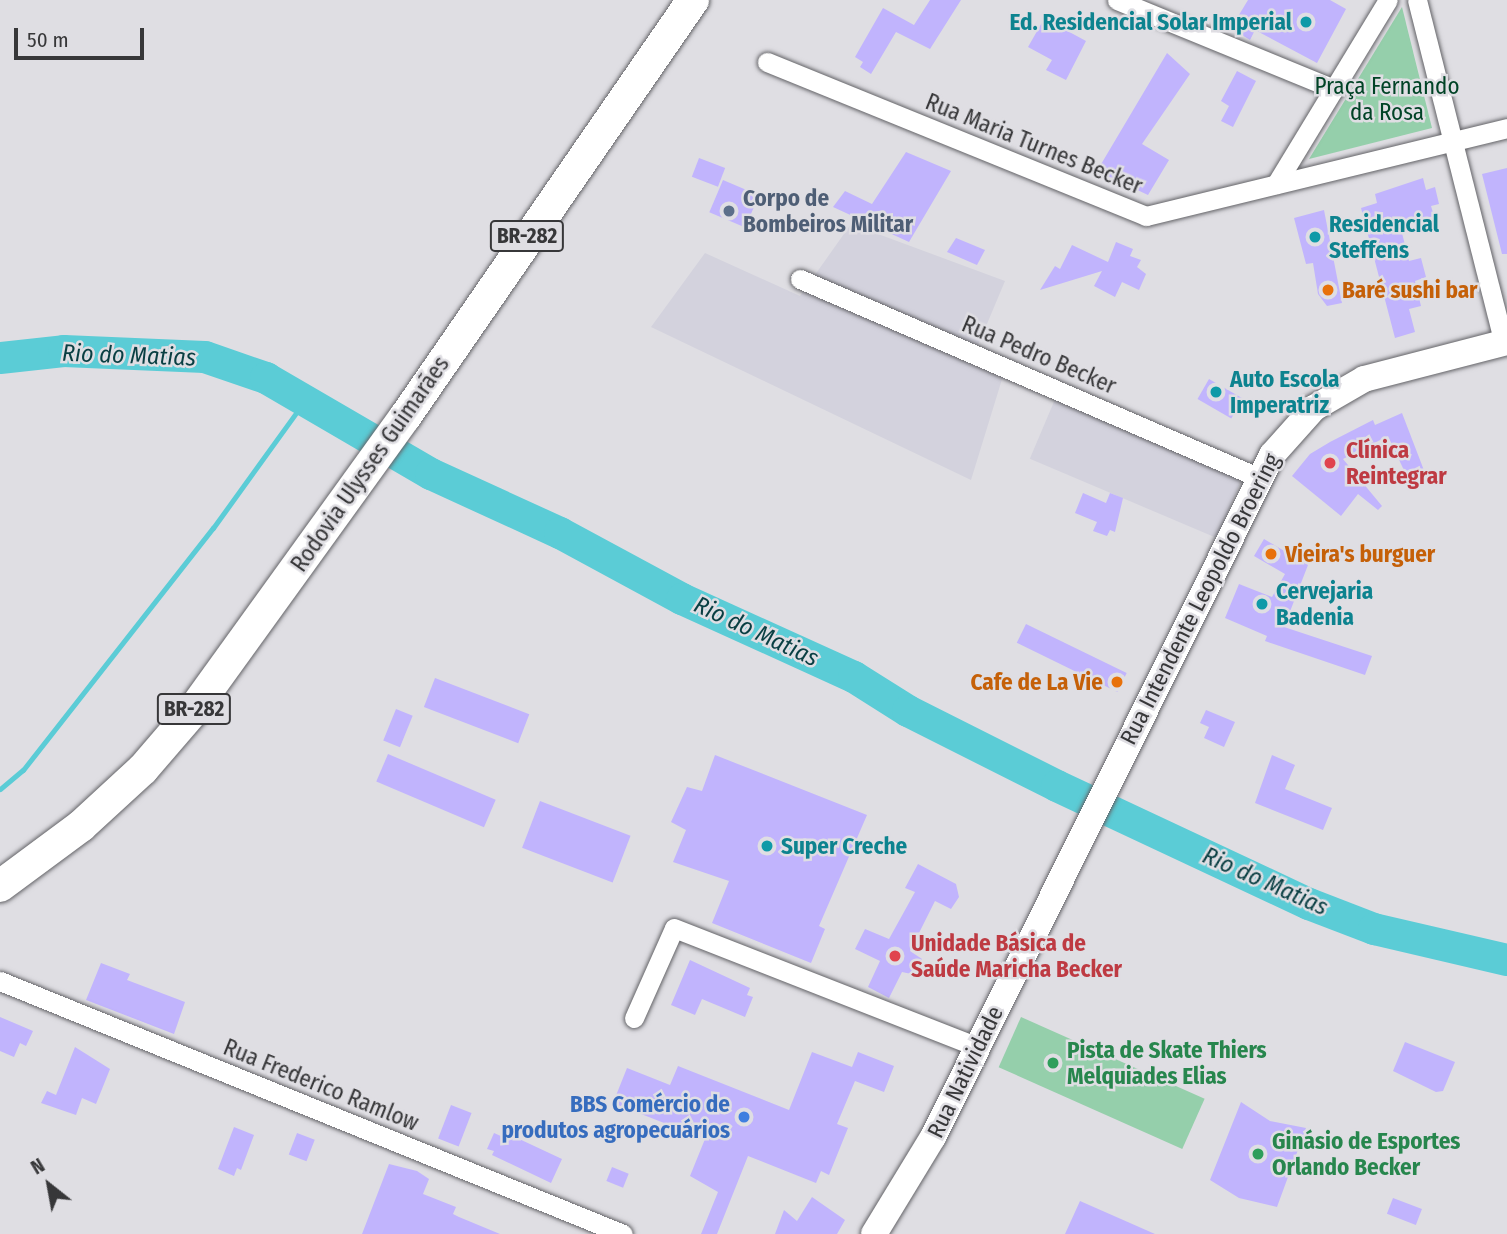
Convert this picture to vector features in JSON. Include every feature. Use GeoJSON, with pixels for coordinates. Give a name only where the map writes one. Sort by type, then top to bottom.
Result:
{"type":"FeatureCollection","features":[{"type":"Feature","properties":{"kind":"highway","name":"Rodovia Ulysses Guimarães"},"geometry":{"type":"LineString","coordinates":[[0,887],[81,827],[143,769],[228,666],[405,417],[693,0]]}},
{"type":"Feature","properties":{"kind":"main road","name":"Rua Intendente Leopoldo Broering"},"geometry":{"type":"LineString","coordinates":[[1065,868],[1258,477],[1298,423],[1336,393],[1383,372],[1505,342]]}},
{"type":"Feature","properties":{"kind":"main road","name":"Rua Natividade"},"geometry":{"type":"LineString","coordinates":[[874,1234],[916,1169],[1065,868]]}},
{"type":"Feature","properties":{"kind":"street"},"geometry":{"type":"LineString","coordinates":[[1117,0],[1334,89]]}},
{"type":"Feature","properties":{"kind":"street"},"geometry":{"type":"LineString","coordinates":[[1276,184],[1388,0]]}},
{"type":"Feature","properties":{"kind":"street"},"geometry":{"type":"LineString","coordinates":[[1417,0],[1505,342]]}},
{"type":"Feature","properties":{"kind":"street","name":"Rua Maria Turnes Becker"},"geometry":{"type":"LineString","coordinates":[[767,62],[1146,216],[1507,128]]}},
{"type":"Feature","properties":{"kind":"street","name":"Rua Pedro Becker"},"geometry":{"type":"LineString","coordinates":[[800,279],[1258,477]]}},
{"type":"Feature","properties":{"kind":"street"},"geometry":{"type":"LineString","coordinates":[[634,1018],[674,928],[977,1047]]}},
{"type":"Feature","properties":{"kind":"street","name":"Rua Frederico Ramlow"},"geometry":{"type":"LineString","coordinates":[[0,981],[623,1234]]}},
{"type":"Feature","properties":{"kind":"shaded area"},"geometry":{"type":"Polygon","coordinates":[[[851,224],[1005,281],[971,362],[1003,376],[971,480],[651,327],[705,253],[800,296],[851,224]]]}},
{"type":"Feature","properties":{"kind":"shaded area"},"geometry":{"type":"Polygon","coordinates":[[[1056,397],[1243,476],[1217,538],[1030,459],[1056,397]]]}},
{"type":"Feature","properties":{"kind":"green space","name":"Praça Fernando da Rosa"},"geometry":{"type":"Polygon","coordinates":[[[1402,7],[1432,128],[1309,159],[1402,7]]]}},
{"type":"Feature","properties":{"kind":"green space"},"geometry":{"type":"Polygon","coordinates":[[[1021,1017],[1205,1099],[1182,1149],[999,1067],[1021,1017]]]}},
{"type":"Feature","properties":{"kind":"building"},"geometry":{"type":"Polygon","coordinates":[[[930,0],[961,0],[930,49],[896,32],[871,74],[860,67],[863,62],[855,57],[883,8],[914,25],[930,0]]]}},
{"type":"Feature","properties":{"kind":"building","name":"Ed. Residencial Solar Imperial"},"geometry":{"type":"Polygon","coordinates":[[[1248,0],[1330,0],[1346,9],[1317,63],[1255,30],[1250,40],[1231,28],[1248,0]]]}},
{"type":"Feature","properties":{"kind":"building"},"geometry":{"type":"Polygon","coordinates":[[[1048,12],[1066,22],[1062,28],[1086,41],[1066,80],[1046,70],[1052,60],[1028,47],[1048,12]]]}},
{"type":"Feature","properties":{"kind":"building"},"geometry":{"type":"Polygon","coordinates":[[[1167,53],[1190,74],[1142,144],[1169,160],[1148,195],[1097,171],[1167,53]]]}},
{"type":"Feature","properties":{"kind":"building"},"geometry":{"type":"Polygon","coordinates":[[[1237,71],[1256,81],[1233,127],[1221,121],[1229,106],[1221,101],[1237,71]]]}},
{"type":"Feature","properties":{"kind":"building"},"geometry":{"type":"Polygon","coordinates":[[[906,152],[951,171],[909,242],[833,207],[845,191],[872,204],[906,152]]]}},
{"type":"Feature","properties":{"kind":"building"},"geometry":{"type":"Polygon","coordinates":[[[699,158],[725,168],[718,187],[692,177],[699,158]]]}},
{"type":"Feature","properties":{"kind":"building"},"geometry":{"type":"Polygon","coordinates":[[[1507,168],[1507,254],[1502,254],[1482,174],[1507,168]]]}},
{"type":"Feature","properties":{"kind":"building"},"geometry":{"type":"Polygon","coordinates":[[[1423,178],[1426,190],[1435,187],[1439,204],[1431,206],[1434,216],[1400,225],[1409,261],[1421,258],[1426,277],[1415,281],[1421,306],[1409,309],[1415,332],[1395,338],[1361,208],[1377,203],[1375,194],[1423,178]]]}},
{"type":"Feature","properties":{"kind":"building"},"geometry":{"type":"Polygon","coordinates":[[[723,180],[759,195],[745,227],[709,212],[723,180]]]}},
{"type":"Feature","properties":{"kind":"building"},"geometry":{"type":"Polygon","coordinates":[[[1324,210],[1342,303],[1327,306],[1318,294],[1313,263],[1306,264],[1294,218],[1324,210]]]}},
{"type":"Feature","properties":{"kind":"building"},"geometry":{"type":"Polygon","coordinates":[[[956,238],[985,250],[977,265],[947,252],[956,238]]]}},
{"type":"Feature","properties":{"kind":"building"},"geometry":{"type":"Polygon","coordinates":[[[1116,242],[1133,249],[1130,256],[1141,260],[1137,267],[1146,274],[1139,290],[1122,282],[1115,297],[1094,286],[1102,271],[1040,290],[1055,266],[1060,269],[1072,245],[1108,262],[1116,242]]]}},
{"type":"Feature","properties":{"kind":"building","name":"Auto Escola Imperatriz"},"geometry":{"type":"Polygon","coordinates":[[[1209,379],[1243,398],[1231,418],[1198,399],[1209,379]]]}},
{"type":"Feature","properties":{"kind":"building"},"geometry":{"type":"Polygon","coordinates":[[[1402,413],[1425,473],[1408,479],[1388,436],[1343,459],[1382,506],[1378,510],[1358,494],[1341,516],[1292,476],[1310,454],[1330,442],[1373,420],[1375,425],[1402,413]]]}},
{"type":"Feature","properties":{"kind":"building"},"geometry":{"type":"Polygon","coordinates":[[[1083,493],[1106,503],[1110,493],[1123,498],[1115,532],[1110,530],[1107,536],[1093,531],[1097,522],[1075,513],[1083,493]]]}},
{"type":"Feature","properties":{"kind":"building"},"geometry":{"type":"Polygon","coordinates":[[[1264,539],[1308,565],[1284,627],[1372,656],[1365,675],[1265,641],[1267,636],[1225,618],[1239,584],[1272,597],[1285,574],[1254,556],[1264,539]]]}},
{"type":"Feature","properties":{"kind":"building"},"geometry":{"type":"Polygon","coordinates":[[[1026,624],[1127,673],[1117,692],[1017,643],[1026,624]]]}},
{"type":"Feature","properties":{"kind":"building"},"geometry":{"type":"Polygon","coordinates":[[[435,678],[529,714],[518,743],[424,707],[435,678]]]}},
{"type":"Feature","properties":{"kind":"building"},"geometry":{"type":"Polygon","coordinates":[[[396,709],[413,716],[400,747],[383,741],[396,709]]]}},
{"type":"Feature","properties":{"kind":"building"},"geometry":{"type":"Polygon","coordinates":[[[1206,710],[1235,722],[1224,747],[1204,738],[1209,727],[1200,723],[1206,710]]]}},
{"type":"Feature","properties":{"kind":"building"},"geometry":{"type":"Polygon","coordinates":[[[388,754],[496,800],[484,827],[376,782],[388,754]]]}},
{"type":"Feature","properties":{"kind":"building","name":"Super Creche"},"geometry":{"type":"Polygon","coordinates":[[[715,755],[867,815],[819,926],[825,929],[811,963],[712,923],[729,881],[673,862],[686,830],[671,822],[687,787],[702,791],[715,755]]]}},
{"type":"Feature","properties":{"kind":"building"},"geometry":{"type":"Polygon","coordinates":[[[1272,755],[1295,765],[1285,789],[1332,808],[1323,830],[1255,803],[1272,755]]]}},
{"type":"Feature","properties":{"kind":"building"},"geometry":{"type":"Polygon","coordinates":[[[540,801],[631,836],[613,882],[522,848],[540,801]]]}},
{"type":"Feature","properties":{"kind":"building","name":"Unidade Básica de Saúde Maricha Becker"},"geometry":{"type":"Polygon","coordinates":[[[918,864],[956,884],[959,897],[951,909],[935,901],[910,951],[922,959],[916,975],[902,972],[889,998],[868,987],[880,961],[855,949],[865,929],[889,939],[915,892],[905,888],[918,864]]]}},
{"type":"Feature","properties":{"kind":"building"},"geometry":{"type":"Polygon","coordinates":[[[690,960],[750,988],[747,995],[753,997],[745,1017],[702,999],[695,1015],[671,1005],[690,960]]]}},
{"type":"Feature","properties":{"kind":"building"},"geometry":{"type":"Polygon","coordinates":[[[101,963],[130,974],[127,980],[185,1002],[174,1034],[86,1000],[101,963]]]}},
{"type":"Feature","properties":{"kind":"building"},"geometry":{"type":"Polygon","coordinates":[[[0,1017],[33,1031],[26,1046],[20,1043],[14,1057],[0,1051],[0,1017]]]}},
{"type":"Feature","properties":{"kind":"building"},"geometry":{"type":"Polygon","coordinates":[[[1405,1042],[1455,1062],[1443,1091],[1436,1092],[1393,1071],[1405,1042]]]}},
{"type":"Feature","properties":{"kind":"building"},"geometry":{"type":"Polygon","coordinates":[[[75,1047],[110,1069],[96,1104],[82,1098],[76,1115],[41,1103],[47,1091],[56,1095],[75,1047]]]}},
{"type":"Feature","properties":{"kind":"building","name":"BBS Comércio de produtos agropecuários"},"geometry":{"type":"Polygon","coordinates":[[[812,1052],[852,1067],[858,1052],[894,1066],[884,1092],[855,1081],[837,1124],[848,1128],[829,1175],[821,1171],[816,1183],[748,1156],[717,1234],[701,1234],[718,1192],[690,1176],[705,1139],[613,1103],[627,1068],[670,1085],[678,1066],[789,1110],[812,1052]]]}},
{"type":"Feature","properties":{"kind":"building","name":"Ginásio de Esportes Orlando Becker"},"geometry":{"type":"Polygon","coordinates":[[[1241,1102],[1270,1121],[1306,1128],[1277,1207],[1239,1198],[1210,1180],[1241,1102]]]}},
{"type":"Feature","properties":{"kind":"building"},"geometry":{"type":"Polygon","coordinates":[[[451,1105],[472,1113],[459,1146],[438,1139],[451,1105]]]}},
{"type":"Feature","properties":{"kind":"building"},"geometry":{"type":"Polygon","coordinates":[[[234,1127],[254,1135],[241,1170],[237,1168],[234,1176],[218,1169],[234,1127]]]}},
{"type":"Feature","properties":{"kind":"building"},"geometry":{"type":"Polygon","coordinates":[[[504,1132],[562,1159],[551,1183],[492,1155],[494,1151],[487,1149],[494,1133],[503,1137],[504,1132]]]}},
{"type":"Feature","properties":{"kind":"building"},"geometry":{"type":"Polygon","coordinates":[[[297,1133],[315,1140],[306,1161],[289,1154],[297,1133]]]}},
{"type":"Feature","properties":{"kind":"building"},"geometry":{"type":"Polygon","coordinates":[[[389,1164],[417,1171],[429,1179],[423,1194],[456,1207],[453,1214],[500,1234],[362,1234],[389,1164]]]}},
{"type":"Feature","properties":{"kind":"building"},"geometry":{"type":"Polygon","coordinates":[[[612,1167],[629,1174],[623,1188],[606,1181],[612,1167]]]}},
{"type":"Feature","properties":{"kind":"building"},"geometry":{"type":"Polygon","coordinates":[[[812,1197],[845,1220],[837,1234],[775,1234],[784,1210],[797,1221],[812,1197]]]}},
{"type":"Feature","properties":{"kind":"building"},"geometry":{"type":"Polygon","coordinates":[[[1393,1198],[1422,1209],[1416,1225],[1387,1214],[1393,1198]]]}},
{"type":"Feature","properties":{"kind":"building"},"geometry":{"type":"Polygon","coordinates":[[[1080,1201],[1155,1234],[1065,1234],[1080,1201]]]}},
{"type":"Feature","properties":{"kind":"waterway","name":"Rio do Matias"},"geometry":{"type":"LineString","coordinates":[[0,358],[64,351],[205,357],[266,378],[431,474],[560,533],[682,599],[854,677],[908,711],[1057,786],[1309,904],[1374,929],[1507,960]]}},
{"type":"Feature","properties":{"kind":"waterway"},"geometry":{"type":"LineString","coordinates":[[0,789],[23,770],[213,528],[298,410],[312,401]]}},
{"type":"Feature","properties":{"kind":"place","name":"Ed. Residencial Solar Imperial"},"geometry":{"type":"Point","coordinates":[1306,22]}},
{"type":"Feature","properties":{"kind":"place","name":"Corpo de Bombeiros Militar"},"geometry":{"type":"Point","coordinates":[729,211]}},
{"type":"Feature","properties":{"kind":"place","name":"Residencial Steffens"},"geometry":{"type":"Point","coordinates":[1315,237]}},
{"type":"Feature","properties":{"kind":"place","name":"Baré sushi bar"},"geometry":{"type":"Point","coordinates":[1328,290]}},
{"type":"Feature","properties":{"kind":"place","name":"Auto Escola Imperatriz"},"geometry":{"type":"Point","coordinates":[1216,392]}},
{"type":"Feature","properties":{"kind":"place","name":"Clínica Reintegrar"},"geometry":{"type":"Point","coordinates":[1330,463]}},
{"type":"Feature","properties":{"kind":"place","name":"Vieira's burguer"},"geometry":{"type":"Point","coordinates":[1271,554]}},
{"type":"Feature","properties":{"kind":"place","name":"Cervejaria Badenia"},"geometry":{"type":"Point","coordinates":[1262,604]}},
{"type":"Feature","properties":{"kind":"place","name":"Cafe de La Vie"},"geometry":{"type":"Point","coordinates":[1117,682]}},
{"type":"Feature","properties":{"kind":"place","name":"Super Creche"},"geometry":{"type":"Point","coordinates":[767,846]}},
{"type":"Feature","properties":{"kind":"place","name":"Unidade Básica de Saúde Maricha Becker"},"geometry":{"type":"Point","coordinates":[895,956]}},
{"type":"Feature","properties":{"kind":"place","name":"Pista de Skate Thiers Melquiades Elias"},"geometry":{"type":"Point","coordinates":[1053,1063]}},
{"type":"Feature","properties":{"kind":"place","name":"BBS Comércio de produtos agropecuários"},"geometry":{"type":"Point","coordinates":[744,1117]}},
{"type":"Feature","properties":{"kind":"place","name":"Ginásio de Esportes Orlando Becker"},"geometry":{"type":"Point","coordinates":[1258,1154]}}]}
